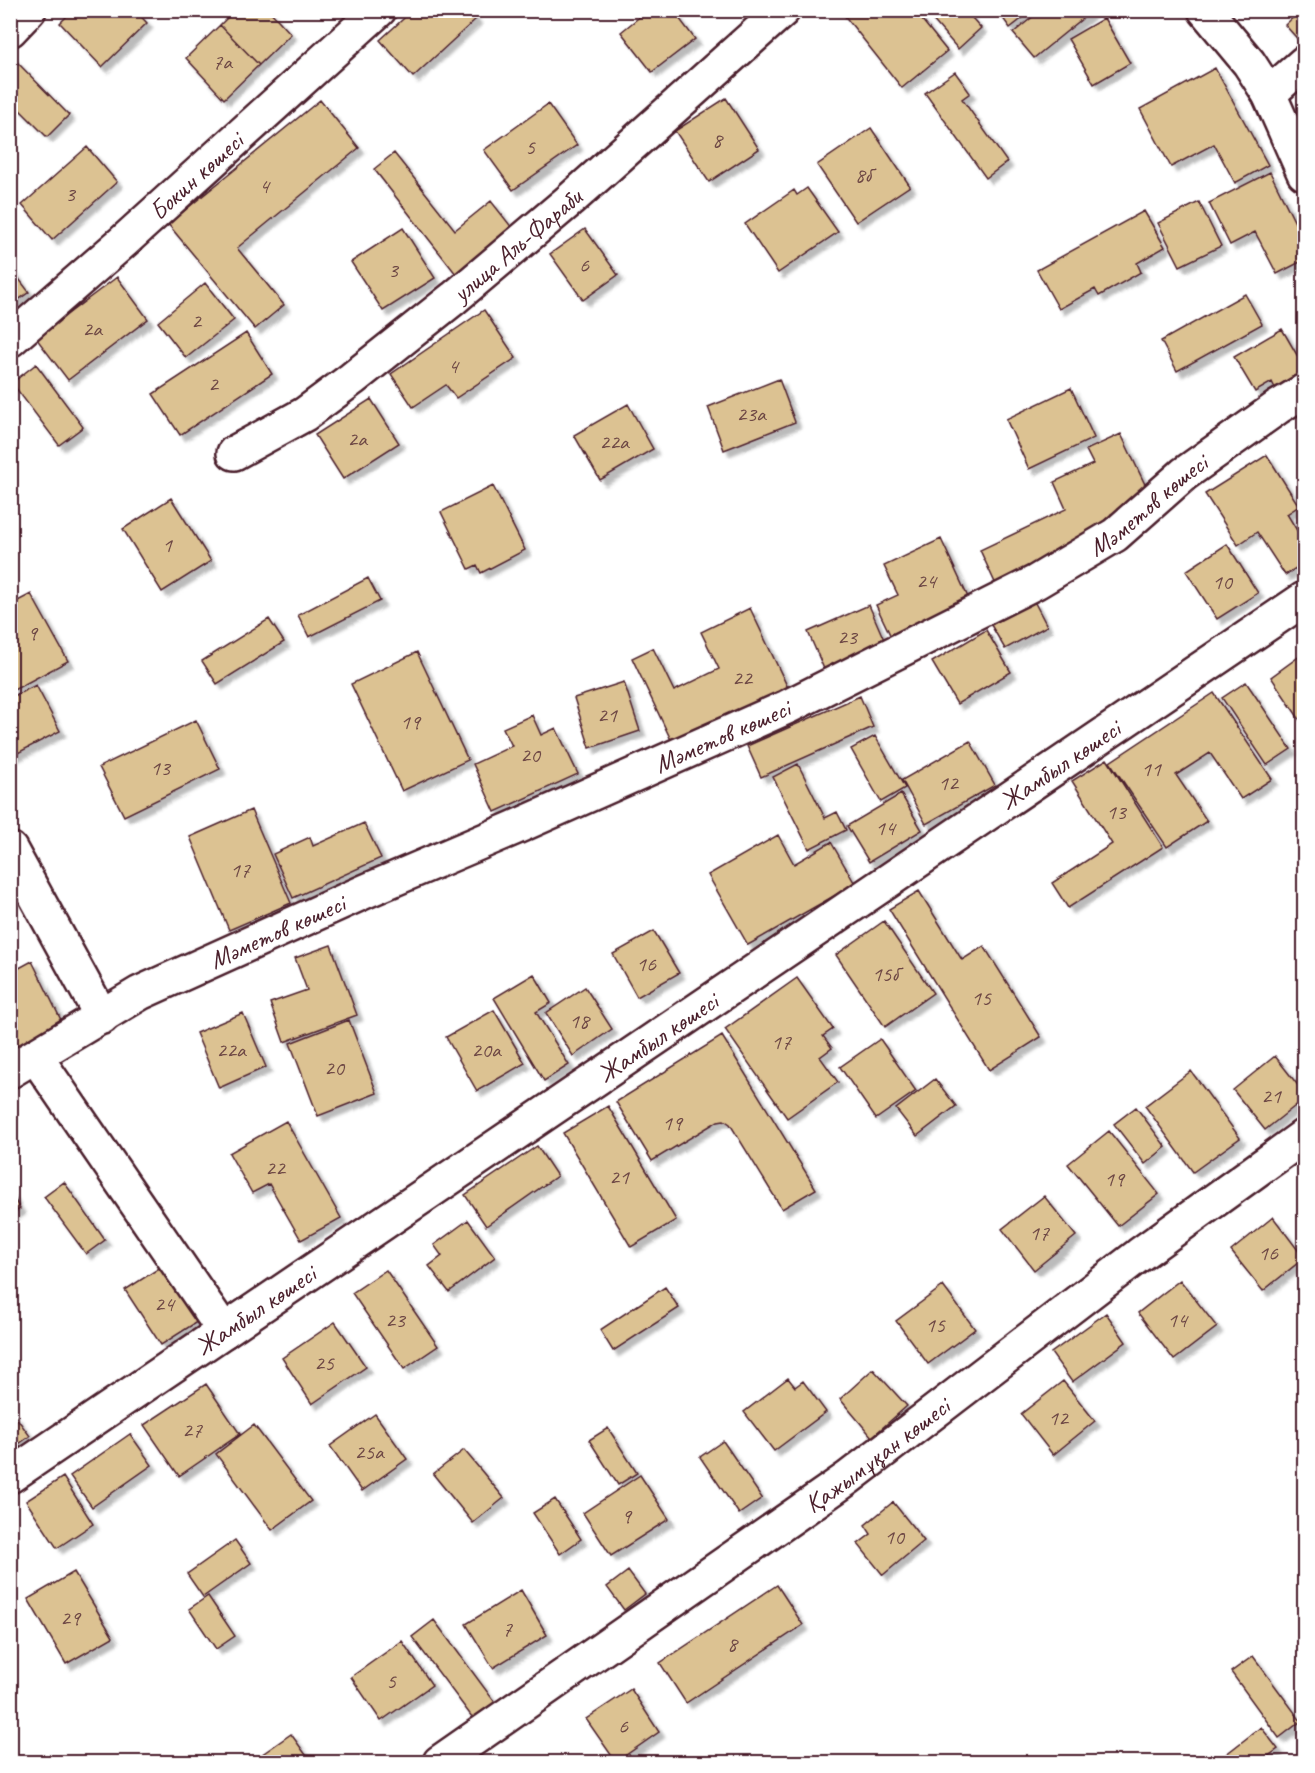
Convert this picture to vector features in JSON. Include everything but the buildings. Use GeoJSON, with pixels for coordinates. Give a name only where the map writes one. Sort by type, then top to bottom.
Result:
{"type":"FeatureCollection","features":[{"type":"Feature","properties":{"kind":"street"},"geometry":{"type":"LineString","coordinates":[[10,30],[29,10]]}},
{"type":"Feature","properties":{"kind":"street","name":"Бокин көшесі"},"geometry":{"type":"LineString","coordinates":[[10,340],[124,241],[379,10]]}},
{"type":"Feature","properties":{"kind":"street","name":"улица Аль-Фараби"},"geometry":{"type":"LineString","coordinates":[[234,453],[305,414],[435,313],[570,200],[783,10]]}},
{"type":"Feature","properties":{"kind":"street"},"geometry":{"type":"LineString","coordinates":[[1205,10],[1249,63],[1269,94],[1305,173]]}},
{"type":"Feature","properties":{"kind":"street"},"geometry":{"type":"LineString","coordinates":[[1269,94],[1305,63]]}},
{"type":"Feature","properties":{"kind":"street","name":"Мәметов көшесі"},"geometry":{"type":"LineString","coordinates":[[23,1064],[140,993],[366,891],[787,707],[1036,582],[1115,535],[1184,474],[1278,407],[1305,391]]}},
{"type":"Feature","properties":{"kind":"street","name":"Жамбыл көшесі"},"geometry":{"type":"LineString","coordinates":[[10,1476],[1305,599]]}},
{"type":"Feature","properties":{"kind":"street"},"geometry":{"type":"LineString","coordinates":[[10,849],[102,1017]]}},
{"type":"Feature","properties":{"kind":"street"},"geometry":{"type":"LineString","coordinates":[[23,1064],[224,1331]]}},
{"type":"Feature","properties":{"kind":"street","name":"Қажымұқан көшесі"},"geometry":{"type":"LineString","coordinates":[[440,1762],[848,1478],[1139,1255],[1305,1136]]}}]}
